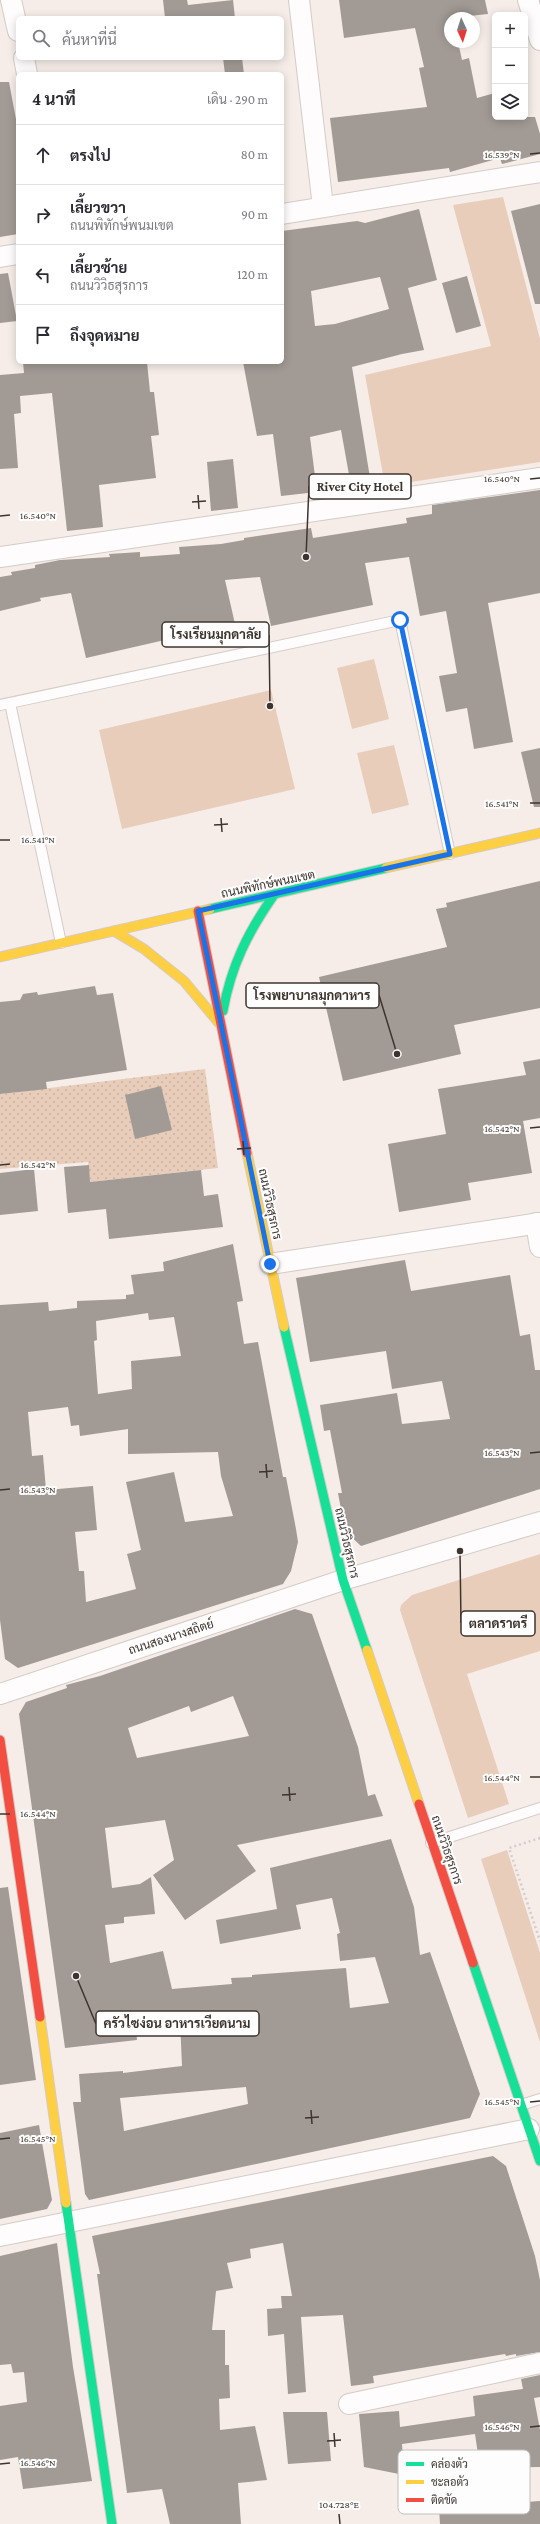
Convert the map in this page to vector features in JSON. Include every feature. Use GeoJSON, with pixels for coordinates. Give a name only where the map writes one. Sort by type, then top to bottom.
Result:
{"type":"FeatureCollection","features":[{"type":"Feature","properties":{"kind":"main road","name":"ถนนพิทักษ์พนมเขต"},"geometry":{"type":"LineString","coordinates":[[0,957],[540,833]]}},
{"type":"Feature","properties":{"kind":"main road"},"geometry":{"type":"LineString","coordinates":[[221,1026],[228,978],[250,928],[274,895]]}},
{"type":"Feature","properties":{"kind":"main road","name":"ถนนวิวิธสุรการ"},"geometry":{"type":"LineString","coordinates":[[198,911],[270,1264],[343,1580],[540,2162]]}},
{"type":"Feature","properties":{"kind":"main road"},"geometry":{"type":"LineString","coordinates":[[114,931],[144,949],[184,981],[221,1026]]}},
{"type":"Feature","properties":{"kind":"main road"},"geometry":{"type":"LineString","coordinates":[[0,1740],[112,2524]]}},
{"type":"Feature","properties":{"kind":"street"},"geometry":{"type":"LineString","coordinates":[[11,0],[16,22]]}},
{"type":"Feature","properties":{"kind":"street"},"geometry":{"type":"LineString","coordinates":[[299,0],[323,207]]}},
{"type":"Feature","properties":{"kind":"street"},"geometry":{"type":"LineString","coordinates":[[528,0],[540,40]]}},
{"type":"Feature","properties":{"kind":"street"},"geometry":{"type":"LineString","coordinates":[[24,60],[27,72]]}},
{"type":"Feature","properties":{"kind":"street"},"geometry":{"type":"LineString","coordinates":[[284,214],[540,172]]}},
{"type":"Feature","properties":{"kind":"street"},"geometry":{"type":"LineString","coordinates":[[0,257],[16,254]]}},
{"type":"Feature","properties":{"kind":"street"},"geometry":{"type":"LineString","coordinates":[[0,557],[540,478]]}},
{"type":"Feature","properties":{"kind":"street"},"geometry":{"type":"LineString","coordinates":[[270,1264],[538,1223],[540,1247]]}},
{"type":"Feature","properties":{"kind":"street","name":"ถนนสองนางสถิตย์"},"geometry":{"type":"LineString","coordinates":[[0,1694],[343,1580],[540,1522]]}},
{"type":"Feature","properties":{"kind":"street"},"geometry":{"type":"LineString","coordinates":[[0,2236],[529,2129]]}},
{"type":"Feature","properties":{"kind":"street"},"geometry":{"type":"LineString","coordinates":[[349,2404],[540,2363]]}},
{"type":"Feature","properties":{"kind":"lane"},"geometry":{"type":"LineString","coordinates":[[61,943],[5,704],[400,620],[450,854]]}},
{"type":"Feature","properties":{"kind":"lane"},"geometry":{"type":"LineString","coordinates":[[432,1843],[540,1808]]}},
{"type":"Feature","properties":{"kind":"lane"},"geometry":{"type":"LineString","coordinates":[[521,2105],[540,2099]]}},
{"type":"Feature","properties":{"kind":"path"},"geometry":{"type":"LineString","coordinates":[[540,1838],[509,1848],[540,1941]]}},
{"type":"Feature","properties":{"kind":"shaded area"},"geometry":{"type":"Polygon","coordinates":[[[503,197],[540,339],[540,462],[385,486],[365,375],[491,346],[453,205],[503,197]]]}},
{"type":"Feature","properties":{"kind":"shaded area"},"geometry":{"type":"Polygon","coordinates":[[[374,659],[389,719],[352,729],[337,668],[374,659]]]}},
{"type":"Feature","properties":{"kind":"shaded area"},"geometry":{"type":"Polygon","coordinates":[[[271,690],[295,789],[122,829],[99,730],[271,690]]]}},
{"type":"Feature","properties":{"kind":"shaded area"},"geometry":{"type":"Polygon","coordinates":[[[394,745],[409,805],[372,814],[357,753],[394,745]]]}},
{"type":"Feature","properties":{"kind":"shaded area"},"geometry":{"type":"Polygon","coordinates":[[[205,1069],[218,1168],[90,1182],[88,1162],[0,1169],[0,1094],[205,1069]]]}},
{"type":"Feature","properties":{"kind":"shaded area"},"geometry":{"type":"Polygon","coordinates":[[[540,1554],[540,1651],[467,1674],[509,1804],[468,1818],[400,1610],[401,1605],[412,1595],[540,1554]]]}},
{"type":"Feature","properties":{"kind":"shaded area"},"geometry":{"type":"Polygon","coordinates":[[[507,1850],[540,1953],[540,2042],[481,1859],[507,1850]]]}},
{"type":"Feature","properties":{"kind":"building"},"geometry":{"type":"Polygon","coordinates":[[[163,0],[187,0],[188,5],[233,0],[235,16],[165,16],[163,0]]]}},
{"type":"Feature","properties":{"kind":"building"},"geometry":{"type":"Polygon","coordinates":[[[339,0],[485,0],[488,14],[480,15],[480,12],[444,12],[444,48],[459,48],[462,60],[469,58],[477,98],[492,94],[492,120],[528,120],[528,117],[535,117],[540,134],[540,154],[502,164],[500,158],[450,172],[449,168],[338,182],[330,118],[427,107],[419,68],[424,67],[415,28],[344,38],[339,0]]]}},
{"type":"Feature","properties":{"kind":"building"},"geometry":{"type":"Polygon","coordinates":[[[223,60],[242,60],[244,72],[225,72],[223,60]]]}},
{"type":"Feature","properties":{"kind":"building"},"geometry":{"type":"Polygon","coordinates":[[[0,82],[9,82],[16,119],[16,234],[0,237],[0,82]]]}},
{"type":"Feature","properties":{"kind":"building"},"geometry":{"type":"Polygon","coordinates":[[[540,204],[540,304],[535,304],[511,211],[540,204]]]}},
{"type":"Feature","properties":{"kind":"building"},"geometry":{"type":"Polygon","coordinates":[[[419,209],[437,280],[408,288],[424,350],[352,367],[371,484],[351,486],[341,430],[310,437],[317,492],[281,496],[273,434],[257,436],[243,364],[284,364],[284,231],[357,221],[365,223],[419,209]],[[380,277],[311,291],[315,326],[335,324],[389,309],[380,277]]]}},
{"type":"Feature","properties":{"kind":"building"},"geometry":{"type":"Polygon","coordinates":[[[8,273],[16,321],[0,323],[0,274],[8,273]]]}},
{"type":"Feature","properties":{"kind":"building"},"geometry":{"type":"Polygon","coordinates":[[[467,276],[481,326],[456,333],[442,283],[467,276]]]}},
{"type":"Feature","properties":{"kind":"building"},"geometry":{"type":"Polygon","coordinates":[[[23,364],[147,364],[150,392],[154,392],[159,435],[151,436],[156,478],[99,485],[103,527],[67,531],[52,393],[20,396],[21,413],[14,414],[18,468],[0,469],[0,375],[24,373],[23,364]]]}},
{"type":"Feature","properties":{"kind":"building"},"geometry":{"type":"Polygon","coordinates":[[[233,459],[238,508],[211,511],[207,462],[233,459]]]}},
{"type":"Feature","properties":{"kind":"building"},"geometry":{"type":"Polygon","coordinates":[[[540,490],[540,593],[488,603],[513,742],[474,749],[467,708],[446,712],[439,676],[457,673],[446,611],[420,616],[409,557],[365,563],[373,605],[271,626],[260,577],[225,580],[235,624],[86,658],[71,593],[40,598],[41,601],[0,611],[0,577],[12,575],[11,572],[35,568],[35,565],[60,560],[110,557],[109,554],[140,552],[140,557],[180,554],[179,547],[221,544],[244,540],[244,538],[311,528],[313,538],[407,523],[406,518],[432,514],[432,505],[540,490]]]}},
{"type":"Feature","properties":{"kind":"building"},"geometry":{"type":"Polygon","coordinates":[[[540,748],[540,807],[534,807],[521,752],[540,748]]]}},
{"type":"Feature","properties":{"kind":"building"},"geometry":{"type":"Polygon","coordinates":[[[540,881],[540,1008],[454,1025],[461,1054],[343,1081],[319,977],[447,947],[436,909],[447,907],[446,903],[540,881]]]}},
{"type":"Feature","properties":{"kind":"building"},"geometry":{"type":"Polygon","coordinates":[[[95,986],[97,995],[113,993],[127,1070],[46,1082],[47,1089],[0,1094],[0,1002],[20,1000],[23,994],[37,992],[38,995],[95,986]]]}},
{"type":"Feature","properties":{"kind":"building"},"geometry":{"type":"Polygon","coordinates":[[[540,1059],[540,1118],[523,1121],[532,1173],[468,1183],[471,1200],[399,1212],[388,1144],[446,1134],[438,1089],[526,1075],[523,1062],[540,1059]]]}},
{"type":"Feature","properties":{"kind":"building"},"geometry":{"type":"Polygon","coordinates":[[[161,1086],[172,1130],[135,1139],[125,1095],[161,1086]]]}},
{"type":"Feature","properties":{"kind":"building"},"geometry":{"type":"Polygon","coordinates":[[[89,1165],[90,1182],[201,1170],[204,1196],[218,1194],[223,1227],[109,1239],[106,1209],[68,1213],[64,1167],[89,1165]]]}},
{"type":"Feature","properties":{"kind":"building"},"geometry":{"type":"Polygon","coordinates":[[[34,1169],[38,1211],[0,1215],[0,1173],[34,1169]]]}},
{"type":"Feature","properties":{"kind":"building"},"geometry":{"type":"Polygon","coordinates":[[[233,1244],[243,1301],[237,1302],[244,1344],[258,1342],[283,1477],[286,1477],[296,1529],[298,1542],[291,1571],[283,1584],[18,1668],[5,1659],[0,1620],[0,1305],[48,1302],[49,1311],[77,1308],[77,1301],[126,1299],[126,1295],[134,1294],[131,1275],[164,1271],[163,1262],[233,1244]],[[148,1313],[96,1321],[97,1340],[94,1341],[98,1394],[132,1389],[131,1361],[181,1356],[174,1317],[149,1320],[148,1313]],[[68,1407],[28,1412],[32,1456],[43,1455],[46,1490],[93,1486],[97,1530],[75,1532],[79,1571],[84,1571],[86,1602],[136,1589],[127,1554],[141,1550],[126,1482],[174,1472],[185,1522],[233,1516],[221,1476],[218,1452],[128,1454],[128,1429],[80,1436],[79,1425],[71,1426],[68,1407]]]}},
{"type":"Feature","properties":{"kind":"building"},"geometry":{"type":"Polygon","coordinates":[[[405,1260],[411,1291],[510,1275],[520,1336],[530,1334],[535,1370],[540,1370],[540,1489],[361,1546],[345,1531],[338,1493],[342,1493],[330,1430],[324,1431],[320,1405],[397,1393],[402,1424],[450,1419],[442,1381],[392,1389],[386,1351],[310,1362],[296,1278],[405,1260]]]}},
{"type":"Feature","properties":{"kind":"building"},"geometry":{"type":"Polygon","coordinates":[[[295,1609],[312,1614],[358,1747],[368,1796],[375,1794],[383,1816],[237,1845],[256,1871],[185,1920],[153,1875],[174,1860],[165,1820],[105,1828],[112,1888],[140,1884],[151,1877],[155,1914],[124,1917],[124,1923],[105,1925],[110,1963],[163,1951],[172,1989],[232,1984],[231,1978],[252,1977],[252,1975],[346,1968],[350,2008],[389,2003],[375,1957],[340,1961],[337,1934],[340,1933],[332,1898],[296,1905],[301,1929],[220,1944],[216,1920],[277,1909],[270,1868],[391,1839],[414,1907],[420,1955],[430,1952],[480,2094],[470,2118],[89,2200],[85,2194],[73,2102],[81,2102],[79,2074],[123,2071],[123,2073],[182,2066],[180,2020],[176,2021],[175,2014],[135,2018],[137,2040],[65,2048],[19,1714],[26,1702],[67,1688],[66,1685],[100,1676],[295,1609]],[[233,1696],[191,1712],[189,1706],[128,1728],[137,1758],[249,1736],[233,1696]],[[246,2087],[120,2098],[124,2131],[248,2104],[246,2087]]]}},
{"type":"Feature","properties":{"kind":"building"},"geometry":{"type":"Polygon","coordinates":[[[8,1887],[36,2080],[0,2085],[0,1888],[8,1887]]]}},
{"type":"Feature","properties":{"kind":"building"},"geometry":{"type":"Polygon","coordinates":[[[39,2125],[52,2200],[47,2209],[0,2219],[0,2133],[39,2125]]]}},
{"type":"Feature","properties":{"kind":"building"},"geometry":{"type":"Polygon","coordinates":[[[493,2156],[506,2166],[535,2256],[540,2280],[540,2352],[516,2356],[516,2354],[506,2356],[505,2354],[373,2376],[374,2383],[351,2386],[343,2315],[301,2317],[306,2392],[288,2394],[284,2334],[268,2336],[267,2309],[282,2308],[281,2296],[292,2296],[283,2243],[250,2249],[251,2258],[227,2263],[233,2288],[216,2291],[212,2330],[225,2330],[225,2365],[229,2365],[230,2398],[219,2399],[220,2430],[255,2426],[267,2480],[238,2483],[241,2524],[170,2524],[162,2489],[127,2493],[97,2274],[100,2274],[92,2236],[493,2156]]]}},
{"type":"Feature","properties":{"kind":"building"},"geometry":{"type":"Polygon","coordinates":[[[57,2243],[73,2367],[92,2481],[23,2489],[18,2457],[0,2460],[0,2406],[27,2402],[24,2372],[13,2373],[11,2364],[0,2365],[0,2256],[57,2243]]]}},
{"type":"Feature","properties":{"kind":"building"},"geometry":{"type":"Polygon","coordinates":[[[540,2375],[540,2397],[534,2398],[540,2430],[540,2467],[530,2467],[530,2450],[477,2450],[475,2434],[402,2444],[402,2450],[398,2450],[398,2474],[364,2467],[359,2414],[399,2411],[400,2427],[475,2416],[473,2396],[523,2389],[521,2379],[540,2375]]]}},
{"type":"Feature","properties":{"kind":"building"},"geometry":{"type":"Polygon","coordinates":[[[283,2412],[327,2412],[331,2461],[288,2464],[283,2412]]]}},
{"type":"Feature","properties":{"kind":"building"},"geometry":{"type":"Polygon","coordinates":[[[540,2501],[540,2524],[440,2524],[439,2514],[530,2514],[530,2502],[540,2501]]]}},
{"type":"Feature","properties":{"kind":"traffic: fast"},"geometry":{"type":"LineString","coordinates":[[210,909],[386,868]]}},
{"type":"Feature","properties":{"kind":"traffic: fast"},"geometry":{"type":"LineString","coordinates":[[223,1011],[226,995],[242,950],[256,922],[274,895]]}},
{"type":"Feature","properties":{"kind":"traffic: fast"},"geometry":{"type":"LineString","coordinates":[[284,1327],[343,1580],[367,1650]]}},
{"type":"Feature","properties":{"kind":"traffic: fast"},"geometry":{"type":"LineString","coordinates":[[473,1963],[540,2161]]}},
{"type":"Feature","properties":{"kind":"traffic: fast"},"geometry":{"type":"LineString","coordinates":[[66,2203],[112,2524]]}},
{"type":"Feature","properties":{"kind":"traffic: slow"},"geometry":{"type":"LineString","coordinates":[[386,868],[540,833]]}},
{"type":"Feature","properties":{"kind":"traffic: slow"},"geometry":{"type":"LineString","coordinates":[[0,957],[210,909]]}},
{"type":"Feature","properties":{"kind":"traffic: slow"},"geometry":{"type":"LineString","coordinates":[[114,931],[144,949],[184,981],[219,1023]]}},
{"type":"Feature","properties":{"kind":"traffic: slow"},"geometry":{"type":"LineString","coordinates":[[247,1153],[284,1327]]}},
{"type":"Feature","properties":{"kind":"traffic: slow"},"geometry":{"type":"LineString","coordinates":[[367,1650],[419,1804]]}},
{"type":"Feature","properties":{"kind":"traffic: slow"},"geometry":{"type":"LineString","coordinates":[[40,2017],[66,2203]]}},
{"type":"Feature","properties":{"kind":"traffic: jam"},"geometry":{"type":"LineString","coordinates":[[198,911],[247,1153]]}},
{"type":"Feature","properties":{"kind":"traffic: jam"},"geometry":{"type":"LineString","coordinates":[[0,1740],[40,2017]]}},
{"type":"Feature","properties":{"kind":"traffic: jam"},"geometry":{"type":"LineString","coordinates":[[419,1804],[473,1963]]}},
{"type":"Feature","properties":{"kind":"place","name":"River City Hotel"},"geometry":{"type":"Point","coordinates":[306,557]}},
{"type":"Feature","properties":{"kind":"place","name":"โรงเรียนมุกดาลัย"},"geometry":{"type":"Point","coordinates":[270,706]}},
{"type":"Feature","properties":{"kind":"place","name":"โรงพยาบาลมุกดาหาร"},"geometry":{"type":"Point","coordinates":[397,1054]}},
{"type":"Feature","properties":{"kind":"place","name":"ตลาดราตรี"},"geometry":{"type":"Point","coordinates":[460,1551]}},
{"type":"Feature","properties":{"kind":"place","name":"ครัวไซง่อน อาหารเวียดนาม"},"geometry":{"type":"Point","coordinates":[76,1976]}},
{"type":"Feature","properties":{"kind":"route"},"geometry":{"type":"LineString","coordinates":[[270,1264],[198,911],[450,854],[400,620]]}}]}
